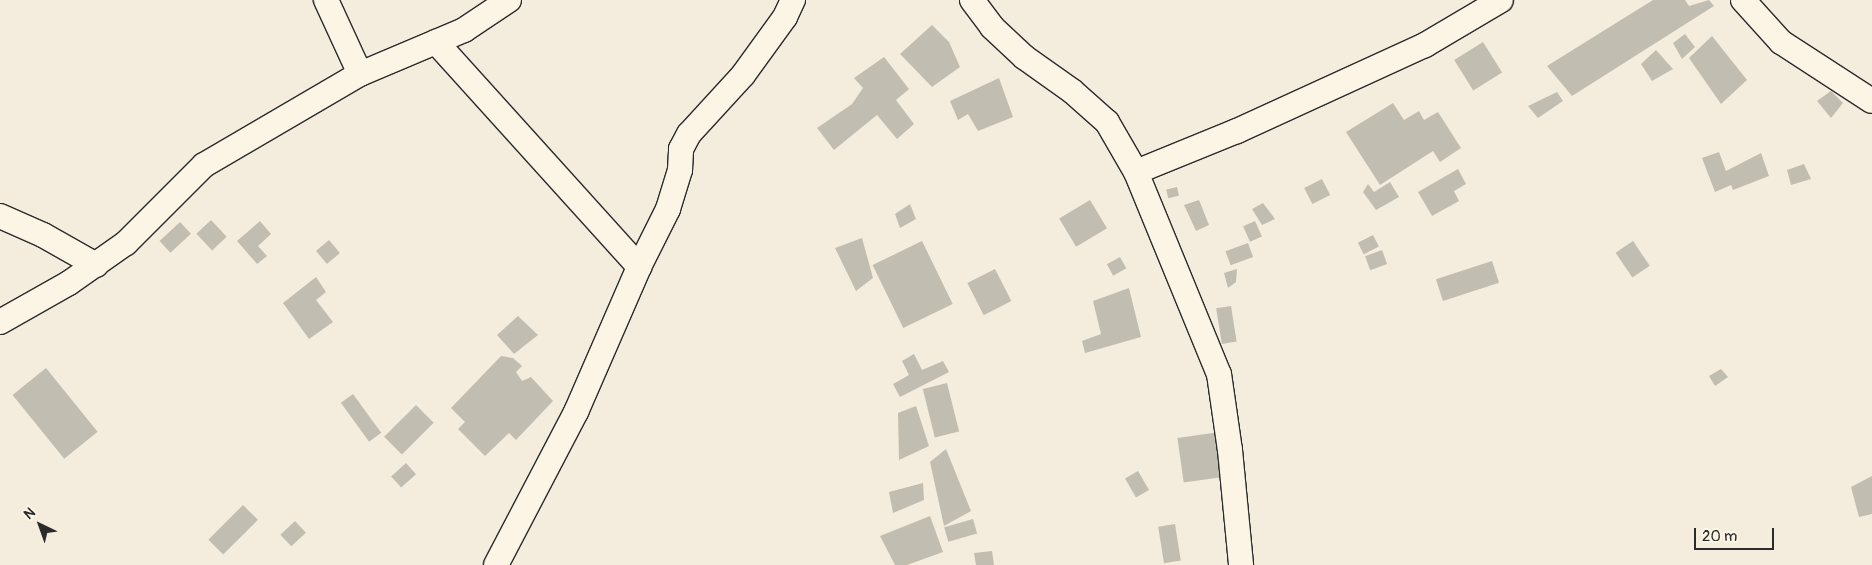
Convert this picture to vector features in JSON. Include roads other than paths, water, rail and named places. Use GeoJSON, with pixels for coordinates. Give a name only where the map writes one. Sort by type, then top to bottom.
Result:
{"type":"FeatureCollection","features":[{"type":"Feature","properties":{"kind":"street"},"geometry":{"type":"LineString","coordinates":[[326,0],[360,74]]}},
{"type":"Feature","properties":{"kind":"street"},"geometry":{"type":"LineString","coordinates":[[0,322],[96,265],[126,244],[204,165],[360,74],[464,30],[509,0]]}},
{"type":"Feature","properties":{"kind":"street"},"geometry":{"type":"LineString","coordinates":[[496,565],[576,412],[639,267],[668,209],[680,170],[681,150],[689,134],[743,75],[785,16],[792,0]]}},
{"type":"Feature","properties":{"kind":"street"},"geometry":{"type":"LineString","coordinates":[[972,0],[992,27],[1024,57],[1072,91],[1107,122],[1136,172],[1219,374],[1230,450],[1241,565]]}},
{"type":"Feature","properties":{"kind":"street"},"geometry":{"type":"LineString","coordinates":[[1136,172],[1237,132],[1425,45],[1501,0]]}},
{"type":"Feature","properties":{"kind":"street"},"geometry":{"type":"LineString","coordinates":[[1743,0],[1781,42],[1872,101]]}},
{"type":"Feature","properties":{"kind":"street"},"geometry":{"type":"LineString","coordinates":[[436,42],[639,267]]}},
{"type":"Feature","properties":{"kind":"street"},"geometry":{"type":"LineString","coordinates":[[0,216],[43,235],[96,265]]}}]}
